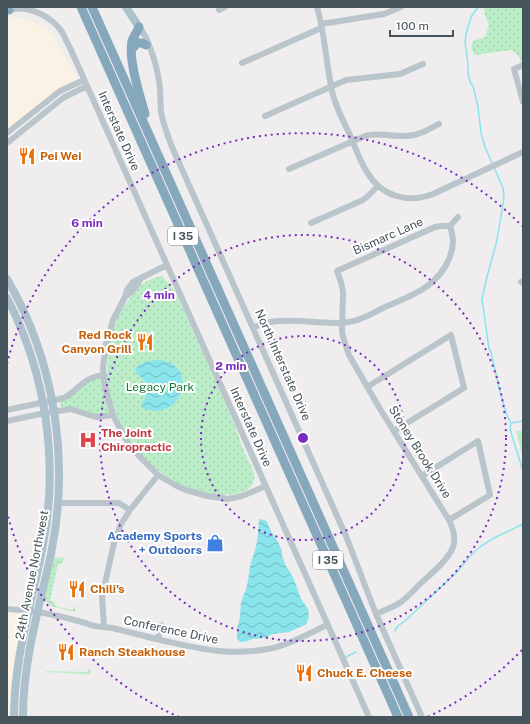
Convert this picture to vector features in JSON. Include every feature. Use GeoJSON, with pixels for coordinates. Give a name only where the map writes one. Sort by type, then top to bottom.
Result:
{"type":"FeatureCollection","features":[{"type":"Feature","properties":{"kind":"highway","name":"I 35"},"geometry":{"type":"LineString","coordinates":[[81,7],[398,717]]}},
{"type":"Feature","properties":{"kind":"highway","name":"I 35"},"geometry":{"type":"LineString","coordinates":[[92,7],[409,717]]}},
{"type":"Feature","properties":{"kind":"highway"},"geometry":{"type":"LineString","coordinates":[[139,27],[133,40],[132,49],[136,78],[151,139]]}},
{"type":"Feature","properties":{"kind":"highway"},"geometry":{"type":"LineString","coordinates":[[132,49],[137,43],[146,45]]}},
{"type":"Feature","properties":{"kind":"main road","name":"North Interstate Drive"},"geometry":{"type":"LineString","coordinates":[[126,7],[139,27]]}},
{"type":"Feature","properties":{"kind":"main road","name":"24th Avenue Northwest"},"geometry":{"type":"LineString","coordinates":[[7,279],[25,315],[37,344],[52,400],[58,451],[58,504],[54,537],[29,649],[23,717]]}},
{"type":"Feature","properties":{"kind":"main road","name":"24th Avenue Northwest"},"geometry":{"type":"LineString","coordinates":[[7,298],[26,340],[35,367],[45,413],[50,461],[48,509],[43,544],[19,656],[14,717]]}},
{"type":"Feature","properties":{"kind":"street"},"geometry":{"type":"LineString","coordinates":[[219,10],[225,7]]}},
{"type":"Feature","properties":{"kind":"street"},"geometry":{"type":"LineString","coordinates":[[317,7],[331,87],[337,106],[364,167],[378,186],[401,198],[418,198],[433,194],[523,152]]}},
{"type":"Feature","properties":{"kind":"street"},"geometry":{"type":"LineString","coordinates":[[242,63],[321,26],[384,14],[402,7]]}},
{"type":"Feature","properties":{"kind":"street"},"geometry":{"type":"LineString","coordinates":[[7,133],[60,91],[84,80],[62,32],[57,26],[50,20],[35,12],[24,9],[8,9]]}},
{"type":"Feature","properties":{"kind":"street","name":"North Interstate Drive"},"geometry":{"type":"LineString","coordinates":[[139,27],[155,64]]}},
{"type":"Feature","properties":{"kind":"street","name":"North Interstate Drive"},"geometry":{"type":"LineString","coordinates":[[139,27],[143,31],[150,47],[155,64],[159,81],[162,112],[172,147],[346,536],[376,614],[422,717]]}},
{"type":"Feature","properties":{"kind":"street"},"geometry":{"type":"LineString","coordinates":[[265,116],[349,79],[400,74],[423,64]]}},
{"type":"Feature","properties":{"kind":"street"},"geometry":{"type":"LineString","coordinates":[[523,65],[514,68],[523,102]]}},
{"type":"Feature","properties":{"kind":"street","name":"Interstate Drive"},"geometry":{"type":"LineString","coordinates":[[84,80],[369,717]]}},
{"type":"Feature","properties":{"kind":"street"},"geometry":{"type":"LineString","coordinates":[[7,143],[62,98],[87,86]]}},
{"type":"Feature","properties":{"kind":"street"},"geometry":{"type":"LineString","coordinates":[[289,169],[371,134],[411,136],[439,124]]}},
{"type":"Feature","properties":{"kind":"street"},"geometry":{"type":"LineString","coordinates":[[311,223],[363,200],[378,186]]}},
{"type":"Feature","properties":{"kind":"street"},"geometry":{"type":"LineString","coordinates":[[253,328],[265,323],[280,321],[335,323],[351,322],[416,294],[431,284],[443,270],[452,251],[453,238],[450,226],[458,218]]}},
{"type":"Feature","properties":{"kind":"street","name":"Bismarc Lane"},"geometry":{"type":"LineString","coordinates":[[337,271],[435,227],[450,226]]}},
{"type":"Feature","properties":{"kind":"street"},"geometry":{"type":"LineString","coordinates":[[167,265],[133,282],[127,290],[109,331],[104,357],[104,375],[107,394],[113,415],[124,438],[132,449],[158,475],[186,490],[228,499],[242,496],[266,486]]}},
{"type":"Feature","properties":{"kind":"street","name":"Stoney Brook Drive"},"geometry":{"type":"LineString","coordinates":[[337,271],[343,292],[342,332],[347,351],[367,387],[449,520],[453,530],[454,539],[452,549],[446,558],[404,600],[376,614]]}},
{"type":"Feature","properties":{"kind":"street"},"geometry":{"type":"LineString","coordinates":[[367,387],[450,335],[464,388],[394,431]]}},
{"type":"Feature","properties":{"kind":"street"},"geometry":{"type":"LineString","coordinates":[[7,410],[63,398],[68,396],[88,378],[104,375]]}},
{"type":"Feature","properties":{"kind":"street"},"geometry":{"type":"LineString","coordinates":[[7,422],[54,411],[70,409],[96,417],[113,415]]}},
{"type":"Feature","properties":{"kind":"street"},"geometry":{"type":"LineString","coordinates":[[422,476],[478,441],[490,494],[449,520]]}},
{"type":"Feature","properties":{"kind":"street"},"geometry":{"type":"LineString","coordinates":[[104,627],[102,597],[114,543],[121,524],[130,510],[158,475]]}},
{"type":"Feature","properties":{"kind":"street"},"geometry":{"type":"LineString","coordinates":[[58,504],[119,504],[130,510]]}},
{"type":"Feature","properties":{"kind":"street","name":"Conference Drive"},"geometry":{"type":"LineString","coordinates":[[7,609],[38,612],[214,651],[248,652],[268,649],[327,625]]}},
{"type":"Feature","properties":{"kind":"street"},"geometry":{"type":"LineString","coordinates":[[158,639],[161,625]]}},
{"type":"Feature","properties":{"kind":"shaded area"},"geometry":{"type":"Polygon","coordinates":[[[7,18],[26,19],[47,28],[61,49],[78,80],[7,131],[7,18]]]}},
{"type":"Feature","properties":{"kind":"shaded area"},"geometry":{"type":"Polygon","coordinates":[[[7,605],[26,605],[12,675],[11,714],[7,716],[7,605]]]}},
{"type":"Feature","properties":{"kind":"green space"},"geometry":{"type":"Polygon","coordinates":[[[484,7],[523,8],[523,62],[521,63],[518,55],[511,50],[475,55],[471,48],[473,41],[485,37],[489,25],[485,16],[484,7]]]}},
{"type":"Feature","properties":{"kind":"green space","name":"Legacy Park"},"geometry":{"type":"Polygon","coordinates":[[[162,276],[171,286],[178,298],[221,394],[252,469],[254,477],[253,483],[249,489],[243,492],[219,495],[190,489],[164,475],[141,455],[127,437],[116,414],[95,415],[62,407],[60,405],[61,401],[92,380],[107,377],[110,340],[118,314],[122,307],[142,284],[156,277],[162,276]]]}},
{"type":"Feature","properties":{"kind":"green space"},"geometry":{"type":"Polygon","coordinates":[[[516,431],[523,431],[523,458],[516,431]]]}},
{"type":"Feature","properties":{"kind":"green space"},"geometry":{"type":"Polygon","coordinates":[[[56,557],[64,559],[62,564],[58,564],[50,601],[55,602],[55,606],[73,610],[74,607],[76,607],[75,612],[51,606],[48,602],[44,602],[43,600],[53,560],[56,557]]]}},
{"type":"Feature","properties":{"kind":"green space"},"geometry":{"type":"Polygon","coordinates":[[[88,669],[90,669],[91,673],[89,674],[45,672],[87,672],[88,669]]]}},
{"type":"Feature","properties":{"kind":"water"},"geometry":{"type":"Polygon","coordinates":[[[155,360],[169,362],[178,369],[182,379],[182,390],[178,400],[169,407],[157,411],[141,408],[143,405],[141,404],[146,396],[147,387],[143,379],[136,374],[137,372],[134,370],[143,363],[155,360]]]}},
{"type":"Feature","properties":{"kind":"water"},"geometry":{"type":"Polygon","coordinates":[[[259,519],[267,522],[278,542],[286,566],[293,577],[301,599],[308,609],[309,617],[306,624],[289,632],[272,634],[265,638],[240,642],[237,639],[237,629],[240,617],[241,602],[246,589],[250,566],[256,547],[259,519]]]}},
{"type":"Feature","properties":{"kind":"waterway"},"geometry":{"type":"LineString","coordinates":[[478,7],[471,17],[465,42],[468,74],[473,86],[478,107],[481,133],[492,163]]}},
{"type":"Feature","properties":{"kind":"waterway"},"geometry":{"type":"LineString","coordinates":[[494,167],[503,188],[504,198],[497,240],[482,299],[489,349],[507,416],[511,423],[510,429],[523,471]]}},
{"type":"Feature","properties":{"kind":"waterway"},"geometry":{"type":"LineString","coordinates":[[511,423],[523,421]]}},
{"type":"Feature","properties":{"kind":"waterway"},"geometry":{"type":"LineString","coordinates":[[395,631],[398,626],[456,573],[481,546],[523,524]]}},
{"type":"Feature","properties":{"kind":"waterway"},"geometry":{"type":"LineString","coordinates":[[346,657],[356,652]]}},
{"type":"Feature","properties":{"kind":"place","name":"Pei Wei"},"geometry":{"type":"Point","coordinates":[27,156]}},
{"type":"Feature","properties":{"kind":"place","name":"Red Rock Canyon Grill"},"geometry":{"type":"Point","coordinates":[145,342]}},
{"type":"Feature","properties":{"kind":"place","name":"The Joint Chiropractic"},"geometry":{"type":"Point","coordinates":[88,440]}},
{"type":"Feature","properties":{"kind":"place","name":"Academy Sports + Outdoors"},"geometry":{"type":"Point","coordinates":[215,543]}},
{"type":"Feature","properties":{"kind":"place","name":"Chili's"},"geometry":{"type":"Point","coordinates":[77,589]}},
{"type":"Feature","properties":{"kind":"place","name":"Ranch Steakhouse"},"geometry":{"type":"Point","coordinates":[66,652]}},
{"type":"Feature","properties":{"kind":"place","name":"Chuck E. Cheese"},"geometry":{"type":"Point","coordinates":[304,673]}}]}
